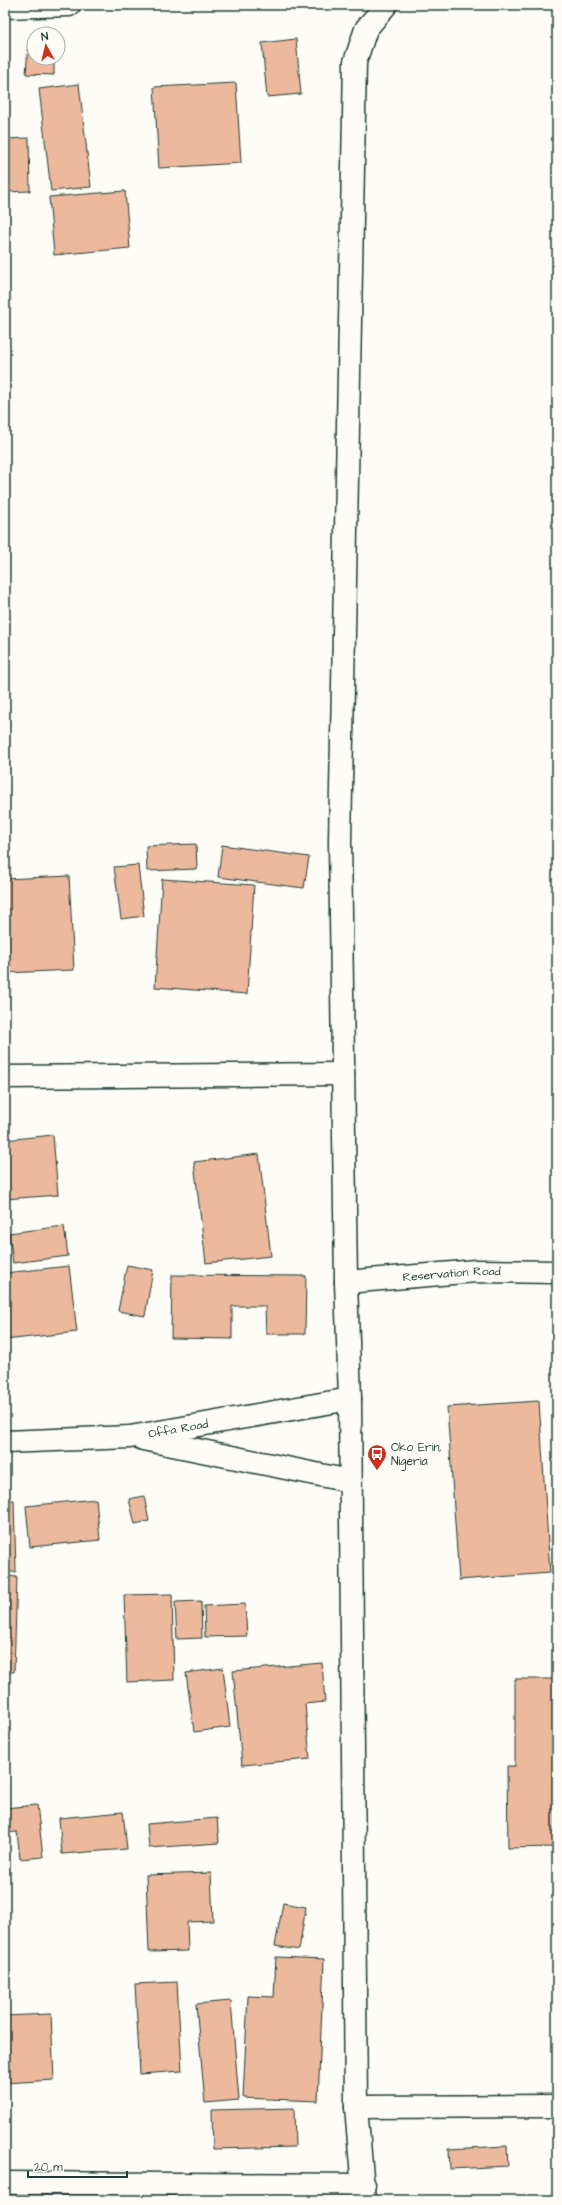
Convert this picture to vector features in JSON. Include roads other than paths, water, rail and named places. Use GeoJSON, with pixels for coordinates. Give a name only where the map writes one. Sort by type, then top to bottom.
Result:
{"type":"FeatureCollection","features":[{"type":"Feature","properties":{"kind":"street"},"geometry":{"type":"LineString","coordinates":[[5,7],[69,5]]}},
{"type":"Feature","properties":{"kind":"street"},"geometry":{"type":"LineString","coordinates":[[5,2183],[364,2193],[356,2107],[350,1399],[346,1282],[340,841],[355,62],[366,29],[386,5]]}},
{"type":"Feature","properties":{"kind":"street"},"geometry":{"type":"LineString","coordinates":[[6,1077],[343,1074]]}},
{"type":"Feature","properties":{"kind":"street","name":"Reservation Road"},"geometry":{"type":"LineString","coordinates":[[346,1282],[476,1271],[557,1272]]}},
{"type":"Feature","properties":{"kind":"street","name":"Offa Road"},"geometry":{"type":"LineString","coordinates":[[5,1442],[130,1436],[350,1399]]}},
{"type":"Feature","properties":{"kind":"street"},"geometry":{"type":"LineString","coordinates":[[130,1436],[350,1481]]}},
{"type":"Feature","properties":{"kind":"street"},"geometry":{"type":"LineString","coordinates":[[356,2107],[557,2106]]}},
{"type":"Feature","properties":{"kind":"place","name":"Oko Erin, Nigeria"},"geometry":{"type":"Point","coordinates":[377,1471]}}]}
